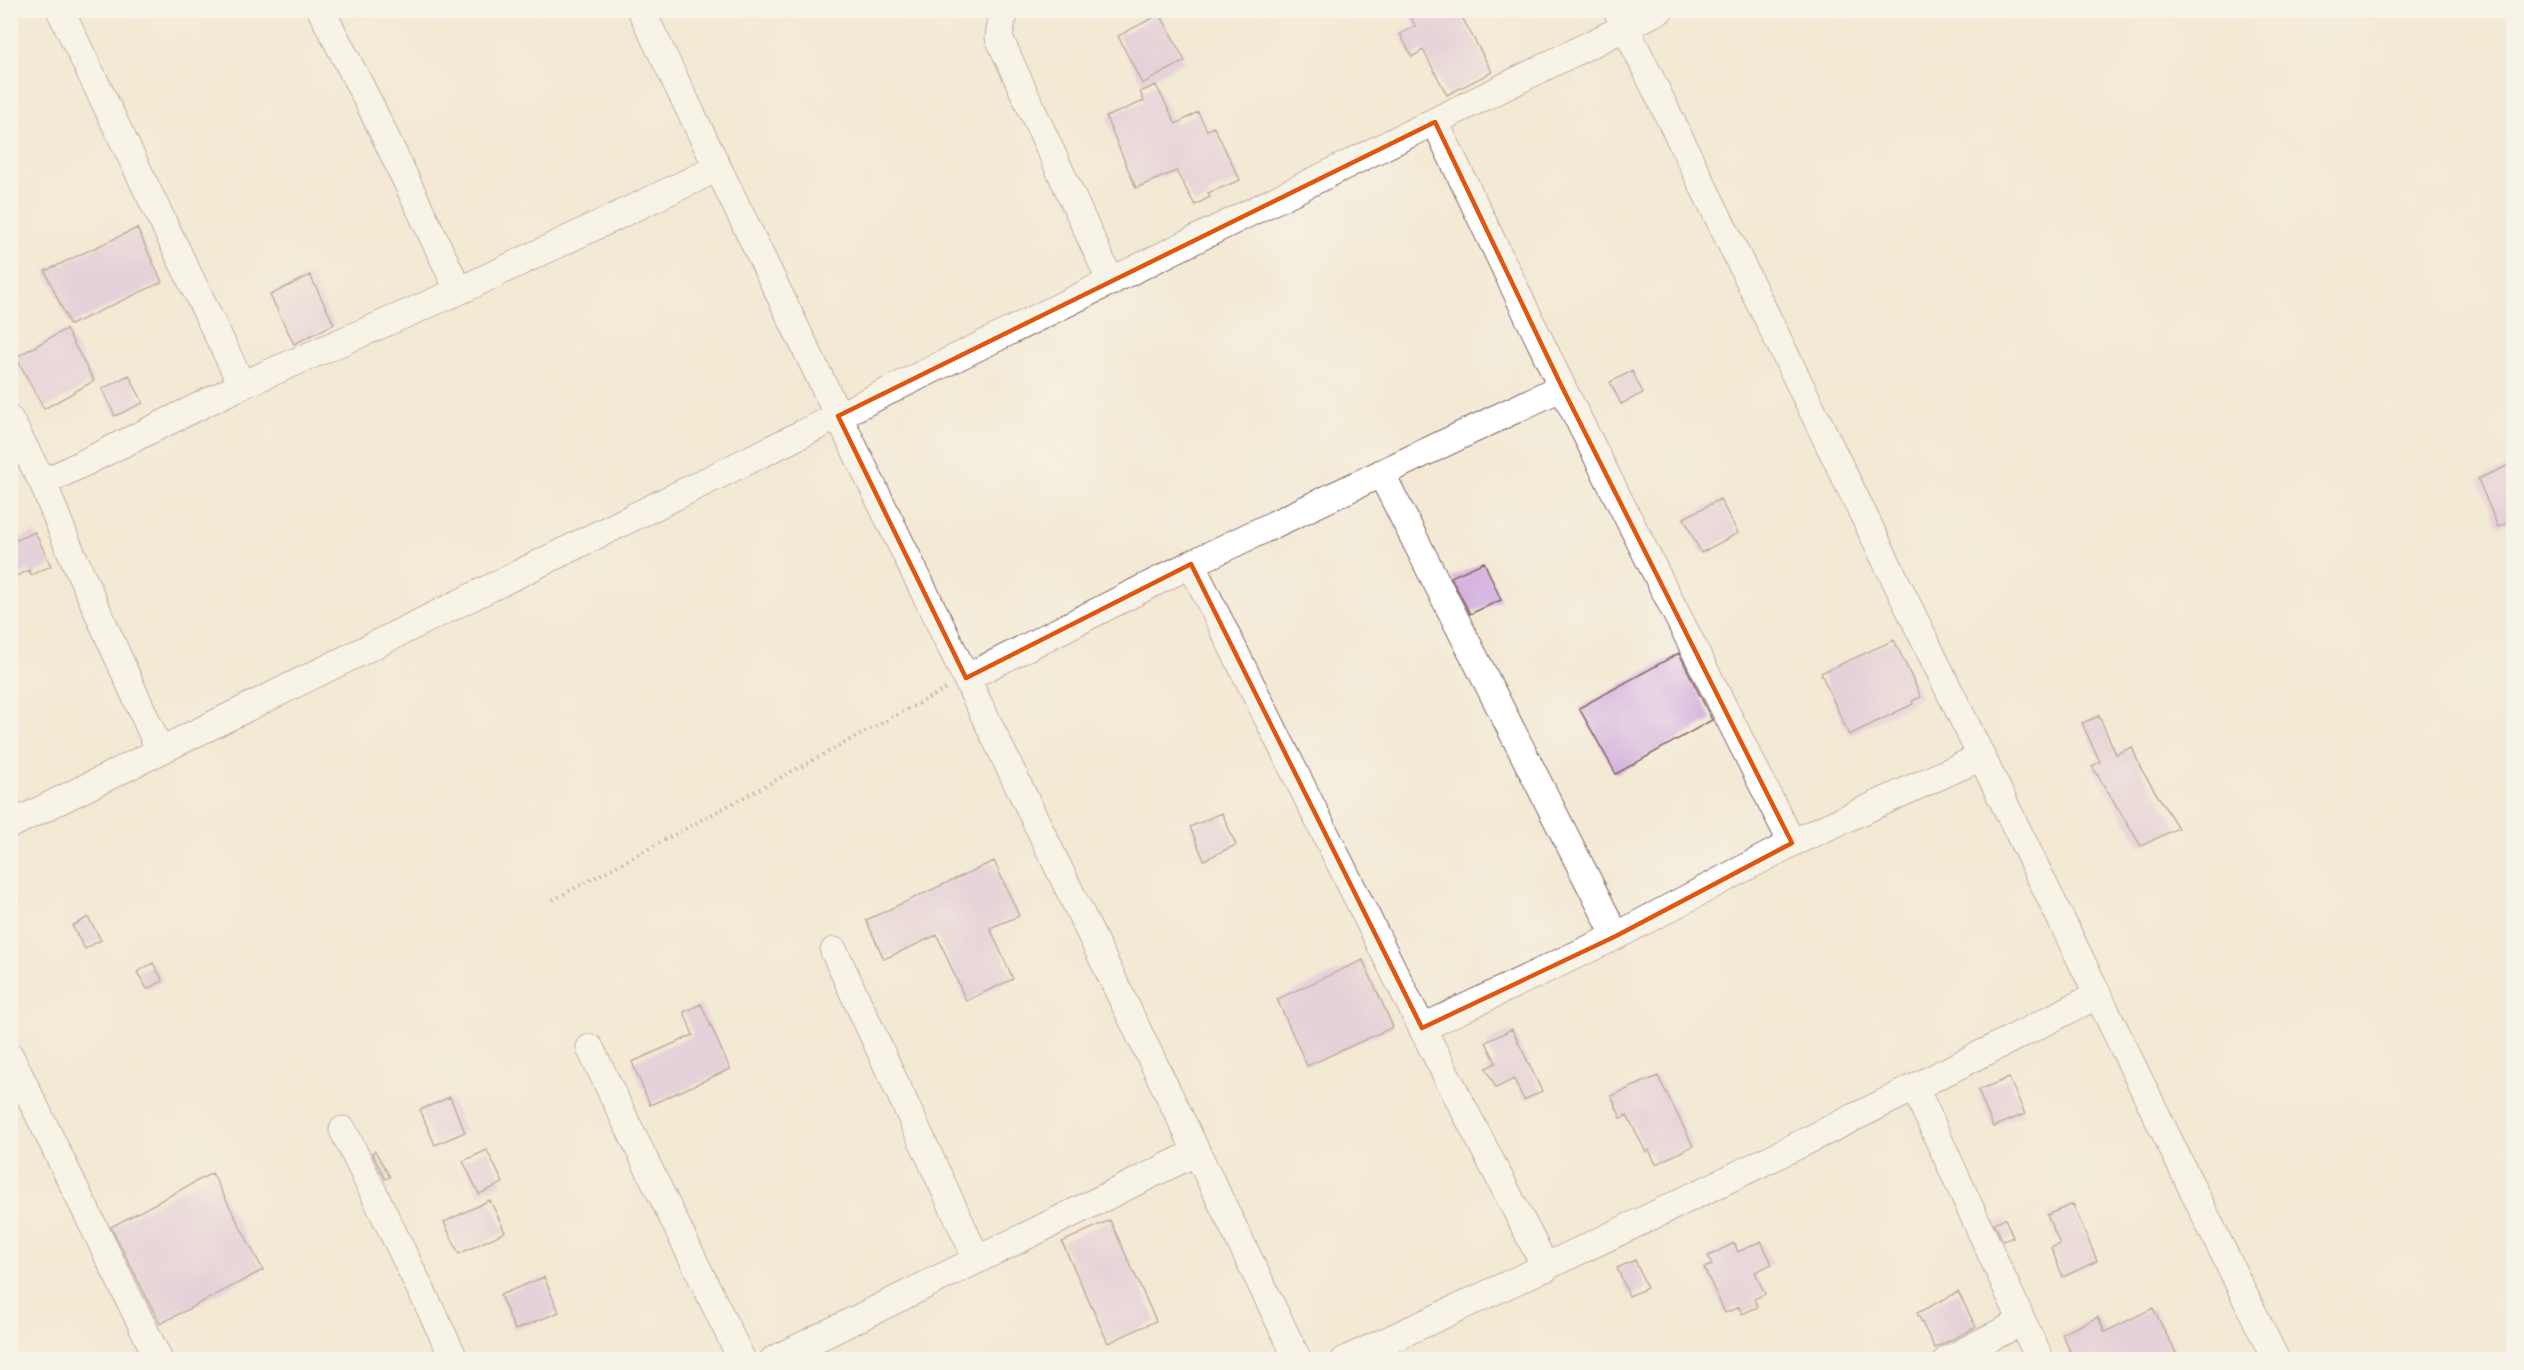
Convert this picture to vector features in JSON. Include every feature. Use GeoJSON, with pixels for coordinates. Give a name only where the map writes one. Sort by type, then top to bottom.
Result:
{"type":"FeatureCollection","features":[{"type":"Feature","properties":{"kind":"street"},"geometry":{"type":"LineString","coordinates":[[60,10],[242,385]]}},
{"type":"Feature","properties":{"kind":"street"},"geometry":{"type":"LineString","coordinates":[[321,10],[371,107],[459,291]]}},
{"type":"Feature","properties":{"kind":"street"},"geometry":{"type":"LineString","coordinates":[[641,10],[1298,1359]]}},
{"type":"Feature","properties":{"kind":"street"},"geometry":{"type":"LineString","coordinates":[[1008,10],[1002,18],[999,38],[1111,282]]}},
{"type":"Feature","properties":{"kind":"street"},"geometry":{"type":"LineString","coordinates":[[10,825],[1435,122],[1621,19],[1660,10]]}},
{"type":"Feature","properties":{"kind":"street"},"geometry":{"type":"LineString","coordinates":[[1621,19],[2276,1359]]}},
{"type":"Feature","properties":{"kind":"street"},"geometry":{"type":"LineString","coordinates":[[1435,122],[1562,387],[1792,843]]}},
{"type":"Feature","properties":{"kind":"street"},"geometry":{"type":"LineString","coordinates":[[43,483],[242,385],[459,291],[718,168]]}},
{"type":"Feature","properties":{"kind":"street"},"geometry":{"type":"LineString","coordinates":[[966,678],[1191,564],[1562,387]]}},
{"type":"Feature","properties":{"kind":"street"},"geometry":{"type":"LineString","coordinates":[[10,420],[43,483],[67,543],[160,751]]}},
{"type":"Feature","properties":{"kind":"street"},"geometry":{"type":"LineString","coordinates":[[1381,473],[1616,936]]}},
{"type":"Feature","properties":{"kind":"street"},"geometry":{"type":"LineString","coordinates":[[1191,564],[1422,1028],[1546,1268]]}},
{"type":"Feature","properties":{"kind":"street"},"geometry":{"type":"LineString","coordinates":[[1422,1028],[1616,936],[1792,843],[1981,757]]}},
{"type":"Feature","properties":{"kind":"street"},"geometry":{"type":"LineString","coordinates":[[834,951],[977,1259]]}},
{"type":"Feature","properties":{"kind":"street"},"geometry":{"type":"LineString","coordinates":[[1345,1359],[1546,1268],[1915,1088],[2098,995]]}},
{"type":"Feature","properties":{"kind":"street"},"geometry":{"type":"LineString","coordinates":[[591,1048],[742,1359]]}},
{"type":"Feature","properties":{"kind":"street"},"geometry":{"type":"LineString","coordinates":[[10,1056],[159,1359]]}},
{"type":"Feature","properties":{"kind":"street"},"geometry":{"type":"LineString","coordinates":[[1915,1088],[2040,1359]]}},
{"type":"Feature","properties":{"kind":"street"},"geometry":{"type":"LineString","coordinates":[[344,1130],[455,1359]]}},
{"type":"Feature","properties":{"kind":"street"},"geometry":{"type":"LineString","coordinates":[[773,1359],[1197,1152]]}},
{"type":"Feature","properties":{"kind":"street"},"geometry":{"type":"LineString","coordinates":[[1947,1359],[2021,1322]]}},
{"type":"Feature","properties":{"kind":"path"},"geometry":{"type":"LineString","coordinates":[[554,900],[966,678]]}},
{"type":"Feature","properties":{"kind":"highlighted area"},"geometry":{"type":"Polygon","coordinates":[[[1435,122],[1562,387],[1792,843],[1616,936],[1422,1028],[1191,564],[966,678],[838,416],[1435,122]]]}},
{"type":"Feature","properties":{"kind":"building"},"geometry":{"type":"Polygon","coordinates":[[[1407,10],[1458,10],[1492,72],[1447,95],[1423,50],[1412,57],[1400,34],[1415,26],[1407,10]]]}},
{"type":"Feature","properties":{"kind":"building"},"geometry":{"type":"Polygon","coordinates":[[[1160,14],[1185,61],[1142,84],[1118,36],[1160,14]]]}},
{"type":"Feature","properties":{"kind":"building"},"geometry":{"type":"Polygon","coordinates":[[[1156,85],[1176,124],[1198,112],[1207,130],[1214,127],[1240,180],[1208,193],[1210,197],[1195,205],[1176,171],[1136,188],[1106,117],[1144,101],[1140,92],[1156,85]]]}},
{"type":"Feature","properties":{"kind":"building"},"geometry":{"type":"Polygon","coordinates":[[[137,228],[162,282],[70,325],[45,271],[137,228]]]}},
{"type":"Feature","properties":{"kind":"building"},"geometry":{"type":"Polygon","coordinates":[[[310,275],[334,324],[294,344],[270,295],[310,275]]]}},
{"type":"Feature","properties":{"kind":"building"},"geometry":{"type":"Polygon","coordinates":[[[66,329],[94,381],[44,409],[16,357],[66,329]]]}},
{"type":"Feature","properties":{"kind":"building"},"geometry":{"type":"Polygon","coordinates":[[[1632,371],[1643,393],[1621,404],[1610,382],[1632,371]]]}},
{"type":"Feature","properties":{"kind":"building"},"geometry":{"type":"Polygon","coordinates":[[[129,375],[143,403],[115,416],[102,389],[129,375]]]}},
{"type":"Feature","properties":{"kind":"building"},"geometry":{"type":"Polygon","coordinates":[[[2514,463],[2514,520],[2498,527],[2478,479],[2514,463]]]}},
{"type":"Feature","properties":{"kind":"building"},"geometry":{"type":"Polygon","coordinates":[[[1720,499],[1738,533],[1701,553],[1684,518],[1720,499]]]}},
{"type":"Feature","properties":{"kind":"building"},"geometry":{"type":"Polygon","coordinates":[[[35,532],[51,566],[31,575],[29,570],[10,579],[10,543],[35,532]]]}},
{"type":"Feature","properties":{"kind":"building"},"geometry":{"type":"Polygon","coordinates":[[[1484,562],[1501,600],[1470,614],[1451,577],[1484,562]]]}},
{"type":"Feature","properties":{"kind":"building"},"geometry":{"type":"Polygon","coordinates":[[[1894,640],[1921,697],[1912,701],[1913,704],[1849,735],[1821,673],[1894,640]]]}},
{"type":"Feature","properties":{"kind":"building"},"geometry":{"type":"Polygon","coordinates":[[[1679,653],[1712,720],[1616,774],[1579,708],[1679,653]]]}},
{"type":"Feature","properties":{"kind":"building"},"geometry":{"type":"Polygon","coordinates":[[[2099,716],[2116,754],[2132,747],[2141,769],[2178,828],[2141,846],[2092,766],[2100,762],[2082,723],[2099,716]]]}},
{"type":"Feature","properties":{"kind":"building"},"geometry":{"type":"Polygon","coordinates":[[[1222,813],[1236,845],[1204,860],[1190,827],[1222,813]]]}},
{"type":"Feature","properties":{"kind":"building"},"geometry":{"type":"Polygon","coordinates":[[[994,861],[1019,916],[990,928],[1013,979],[966,1001],[937,935],[884,959],[866,920],[994,861]]]}},
{"type":"Feature","properties":{"kind":"building"},"geometry":{"type":"Polygon","coordinates":[[[88,917],[101,940],[85,949],[72,926],[88,917]]]}},
{"type":"Feature","properties":{"kind":"building"},"geometry":{"type":"Polygon","coordinates":[[[1363,960],[1393,1027],[1307,1066],[1277,999],[1363,960]]]}},
{"type":"Feature","properties":{"kind":"building"},"geometry":{"type":"Polygon","coordinates":[[[153,963],[163,981],[147,989],[137,972],[153,963]]]}},
{"type":"Feature","properties":{"kind":"building"},"geometry":{"type":"Polygon","coordinates":[[[701,1004],[730,1069],[650,1105],[632,1062],[693,1035],[684,1012],[701,1004]]]}},
{"type":"Feature","properties":{"kind":"building"},"geometry":{"type":"Polygon","coordinates":[[[1512,1029],[1542,1091],[1524,1100],[1514,1079],[1496,1088],[1486,1068],[1496,1063],[1486,1042],[1512,1029]]]}},
{"type":"Feature","properties":{"kind":"building"},"geometry":{"type":"Polygon","coordinates":[[[1658,1076],[1693,1146],[1656,1164],[1649,1150],[1646,1152],[1627,1115],[1621,1118],[1611,1096],[1658,1076]]]}},
{"type":"Feature","properties":{"kind":"building"},"geometry":{"type":"Polygon","coordinates":[[[2009,1078],[2025,1114],[1993,1127],[1978,1090],[2009,1078]]]}},
{"type":"Feature","properties":{"kind":"building"},"geometry":{"type":"Polygon","coordinates":[[[450,1097],[465,1132],[435,1145],[420,1110],[450,1097]]]}},
{"type":"Feature","properties":{"kind":"building"},"geometry":{"type":"Polygon","coordinates":[[[487,1150],[503,1183],[479,1194],[463,1161],[487,1150]]]}},
{"type":"Feature","properties":{"kind":"building"},"geometry":{"type":"Polygon","coordinates":[[[375,1151],[390,1177],[385,1179],[372,1153],[375,1151]]]}},
{"type":"Feature","properties":{"kind":"building"},"geometry":{"type":"Polygon","coordinates":[[[212,1173],[263,1270],[160,1324],[111,1227],[212,1173]]]}},
{"type":"Feature","properties":{"kind":"building"},"geometry":{"type":"Polygon","coordinates":[[[490,1200],[505,1232],[459,1254],[444,1222],[490,1200]]]}},
{"type":"Feature","properties":{"kind":"building"},"geometry":{"type":"Polygon","coordinates":[[[2073,1204],[2097,1261],[2063,1277],[2051,1248],[2060,1244],[2047,1215],[2073,1204]]]}},
{"type":"Feature","properties":{"kind":"building"},"geometry":{"type":"Polygon","coordinates":[[[2005,1218],[2013,1237],[2003,1241],[1994,1223],[2005,1218]]]}},
{"type":"Feature","properties":{"kind":"building"},"geometry":{"type":"Polygon","coordinates":[[[1110,1220],[1156,1321],[1108,1343],[1062,1242],[1110,1220]]]}},
{"type":"Feature","properties":{"kind":"building"},"geometry":{"type":"Polygon","coordinates":[[[1761,1241],[1772,1264],[1755,1272],[1765,1294],[1754,1299],[1758,1307],[1742,1314],[1739,1307],[1725,1313],[1704,1268],[1712,1265],[1708,1256],[1734,1243],[1738,1252],[1761,1241]]]}},
{"type":"Feature","properties":{"kind":"building"},"geometry":{"type":"Polygon","coordinates":[[[1635,1260],[1647,1288],[1629,1296],[1617,1268],[1635,1260]]]}},
{"type":"Feature","properties":{"kind":"building"},"geometry":{"type":"Polygon","coordinates":[[[544,1277],[559,1312],[515,1330],[500,1295],[544,1277]]]}},
{"type":"Feature","properties":{"kind":"building"},"geometry":{"type":"Polygon","coordinates":[[[1958,1292],[1976,1327],[1935,1348],[1917,1313],[1958,1292]]]}},
{"type":"Feature","properties":{"kind":"building"},"geometry":{"type":"Polygon","coordinates":[[[2153,1308],[2179,1359],[2074,1359],[2062,1334],[2098,1317],[2105,1332],[2153,1308]]]}}]}
